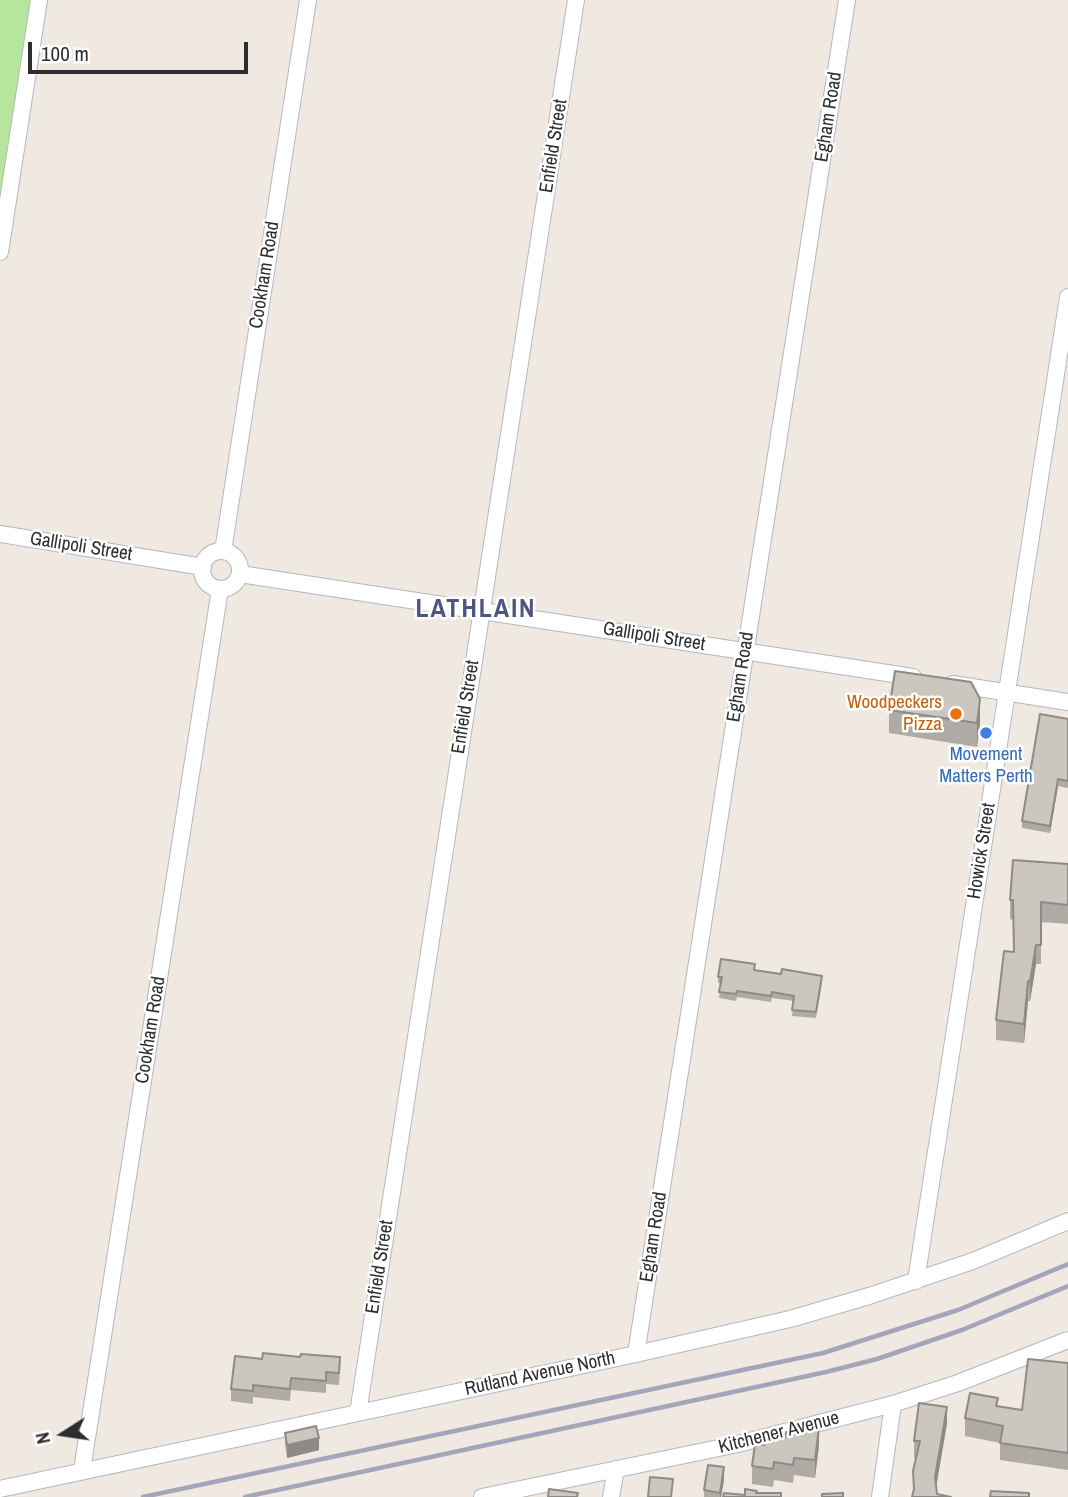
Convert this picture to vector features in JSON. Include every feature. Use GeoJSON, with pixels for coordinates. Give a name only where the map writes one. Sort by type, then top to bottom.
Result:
{"type":"FeatureCollection","features":[{"type":"Feature","properties":{"kind":"street"},"geometry":{"type":"LineString","coordinates":[[0,252],[39,0]]}},
{"type":"Feature","properties":{"kind":"street","name":"Cookham Road"},"geometry":{"type":"LineString","coordinates":[[223,551],[308,0]]}},
{"type":"Feature","properties":{"kind":"street","name":"Enfield Street"},"geometry":{"type":"LineString","coordinates":[[358,1413],[576,0]]}},
{"type":"Feature","properties":{"kind":"street","name":"Egham Road"},"geometry":{"type":"LineString","coordinates":[[636,1354],[848,0]]}},
{"type":"Feature","properties":{"kind":"street","name":"Howick Street"},"geometry":{"type":"LineString","coordinates":[[916,1281],[1068,297]]}},
{"type":"Feature","properties":{"kind":"street","name":"Gallipoli Street"},"geometry":{"type":"LineString","coordinates":[[0,534],[203,567]]}},
{"type":"Feature","properties":{"kind":"street"},"geometry":{"type":"LineString","coordinates":[[223,551],[235,556],[240,574],[234,584],[220,589],[205,579],[203,567],[208,557],[223,551]]}},
{"type":"Feature","properties":{"kind":"street","name":"Gallipoli Street"},"geometry":{"type":"LineString","coordinates":[[240,574],[1068,702]]}},
{"type":"Feature","properties":{"kind":"street","name":"Cookham Road"},"geometry":{"type":"LineString","coordinates":[[82,1470],[220,589]]}},
{"type":"Feature","properties":{"kind":"street","name":"Rutland Avenue North"},"geometry":{"type":"LineString","coordinates":[[0,1489],[790,1319],[973,1261],[1068,1221]]}},
{"type":"Feature","properties":{"kind":"street","name":"Kitchener Avenue"},"geometry":{"type":"LineString","coordinates":[[482,1497],[738,1444],[893,1404],[1068,1340]]}},
{"type":"Feature","properties":{"kind":"street"},"geometry":{"type":"LineString","coordinates":[[880,1497],[893,1404]]}},
{"type":"Feature","properties":{"kind":"street"},"geometry":{"type":"LineString","coordinates":[[611,1497],[616,1469]]}},
{"type":"Feature","properties":{"kind":"green space"},"geometry":{"type":"Polygon","coordinates":[[[0,0],[39,0],[0,252],[0,0]]]}},
{"type":"Feature","properties":{"kind":"building"},"geometry":{"type":"Polygon","coordinates":[[[895,671],[971,682],[980,699],[977,723],[889,710],[895,671]]]}},
{"type":"Feature","properties":{"kind":"building"},"geometry":{"type":"Polygon","coordinates":[[[1040,714],[1068,719],[1068,781],[1058,779],[1050,826],[1022,821],[1040,714]]]}},
{"type":"Feature","properties":{"kind":"building"},"geometry":{"type":"Polygon","coordinates":[[[1013,860],[1068,864],[1068,905],[1041,902],[1041,945],[1036,945],[1030,982],[1028,981],[1024,1024],[996,1020],[1004,951],[1014,952],[1013,900],[1010,900],[1013,860]]]}},
{"type":"Feature","properties":{"kind":"building"},"geometry":{"type":"Polygon","coordinates":[[[721,959],[755,964],[754,970],[781,974],[782,969],[822,976],[816,1012],[792,1010],[794,996],[772,992],[771,996],[737,991],[736,994],[719,992],[721,959]]]}},
{"type":"Feature","properties":{"kind":"building"},"geometry":{"type":"Polygon","coordinates":[[[263,1353],[340,1357],[339,1373],[326,1372],[326,1381],[291,1378],[290,1389],[253,1385],[253,1391],[231,1389],[235,1356],[262,1359],[263,1353]]]}},
{"type":"Feature","properties":{"kind":"building"},"geometry":{"type":"Polygon","coordinates":[[[1028,1359],[1068,1363],[1068,1453],[1000,1443],[1003,1426],[965,1418],[970,1393],[998,1398],[996,1406],[1022,1410],[1028,1359]]]}},
{"type":"Feature","properties":{"kind":"building"},"geometry":{"type":"Polygon","coordinates":[[[919,1403],[947,1407],[935,1477],[937,1494],[951,1497],[912,1497],[913,1471],[920,1441],[914,1441],[919,1403]]]}},
{"type":"Feature","properties":{"kind":"building"},"geometry":{"type":"Polygon","coordinates":[[[806,1425],[819,1427],[815,1460],[794,1458],[793,1465],[774,1462],[773,1469],[752,1466],[755,1444],[765,1445],[767,1435],[785,1438],[786,1432],[805,1434],[806,1425]]]}},
{"type":"Feature","properties":{"kind":"building"},"geometry":{"type":"Polygon","coordinates":[[[316,1426],[319,1438],[287,1445],[285,1433],[316,1426]]]}},
{"type":"Feature","properties":{"kind":"building"},"geometry":{"type":"Polygon","coordinates":[[[708,1465],[724,1467],[720,1493],[704,1490],[708,1465]]]}},
{"type":"Feature","properties":{"kind":"building"},"geometry":{"type":"Polygon","coordinates":[[[650,1477],[673,1479],[671,1497],[648,1497],[650,1477]]]}},
{"type":"Feature","properties":{"kind":"building"},"geometry":{"type":"Polygon","coordinates":[[[549,1489],[578,1493],[577,1497],[548,1497],[549,1489]]]}},
{"type":"Feature","properties":{"kind":"building"},"geometry":{"type":"Polygon","coordinates":[[[745,1489],[757,1491],[756,1493],[781,1493],[781,1497],[723,1497],[724,1493],[745,1495],[745,1489]]]}},
{"type":"Feature","properties":{"kind":"building"},"geometry":{"type":"Polygon","coordinates":[[[991,1491],[1029,1493],[1029,1497],[990,1497],[991,1491]]]}},
{"type":"Feature","properties":{"kind":"building"},"geometry":{"type":"Polygon","coordinates":[[[843,1493],[843,1497],[822,1497],[822,1494],[843,1493]]]}},
{"type":"Feature","properties":{"kind":"railway"},"geometry":{"type":"LineString","coordinates":[[143,1497],[823,1353],[958,1310],[1068,1264]]}},
{"type":"Feature","properties":{"kind":"railway"},"geometry":{"type":"LineString","coordinates":[[245,1497],[877,1359],[962,1330],[1068,1286]]}},
{"type":"Feature","properties":{"kind":"place","name":"Woodpeckers Pizza"},"geometry":{"type":"Point","coordinates":[956,714]}},
{"type":"Feature","properties":{"kind":"place","name":"Movement Matters Perth"},"geometry":{"type":"Point","coordinates":[986,733]}},
{"type":"Feature","properties":{"kind":"district","name":"LATHLAIN"},"geometry":{"type":"Point","coordinates":[476,610]}}]}
